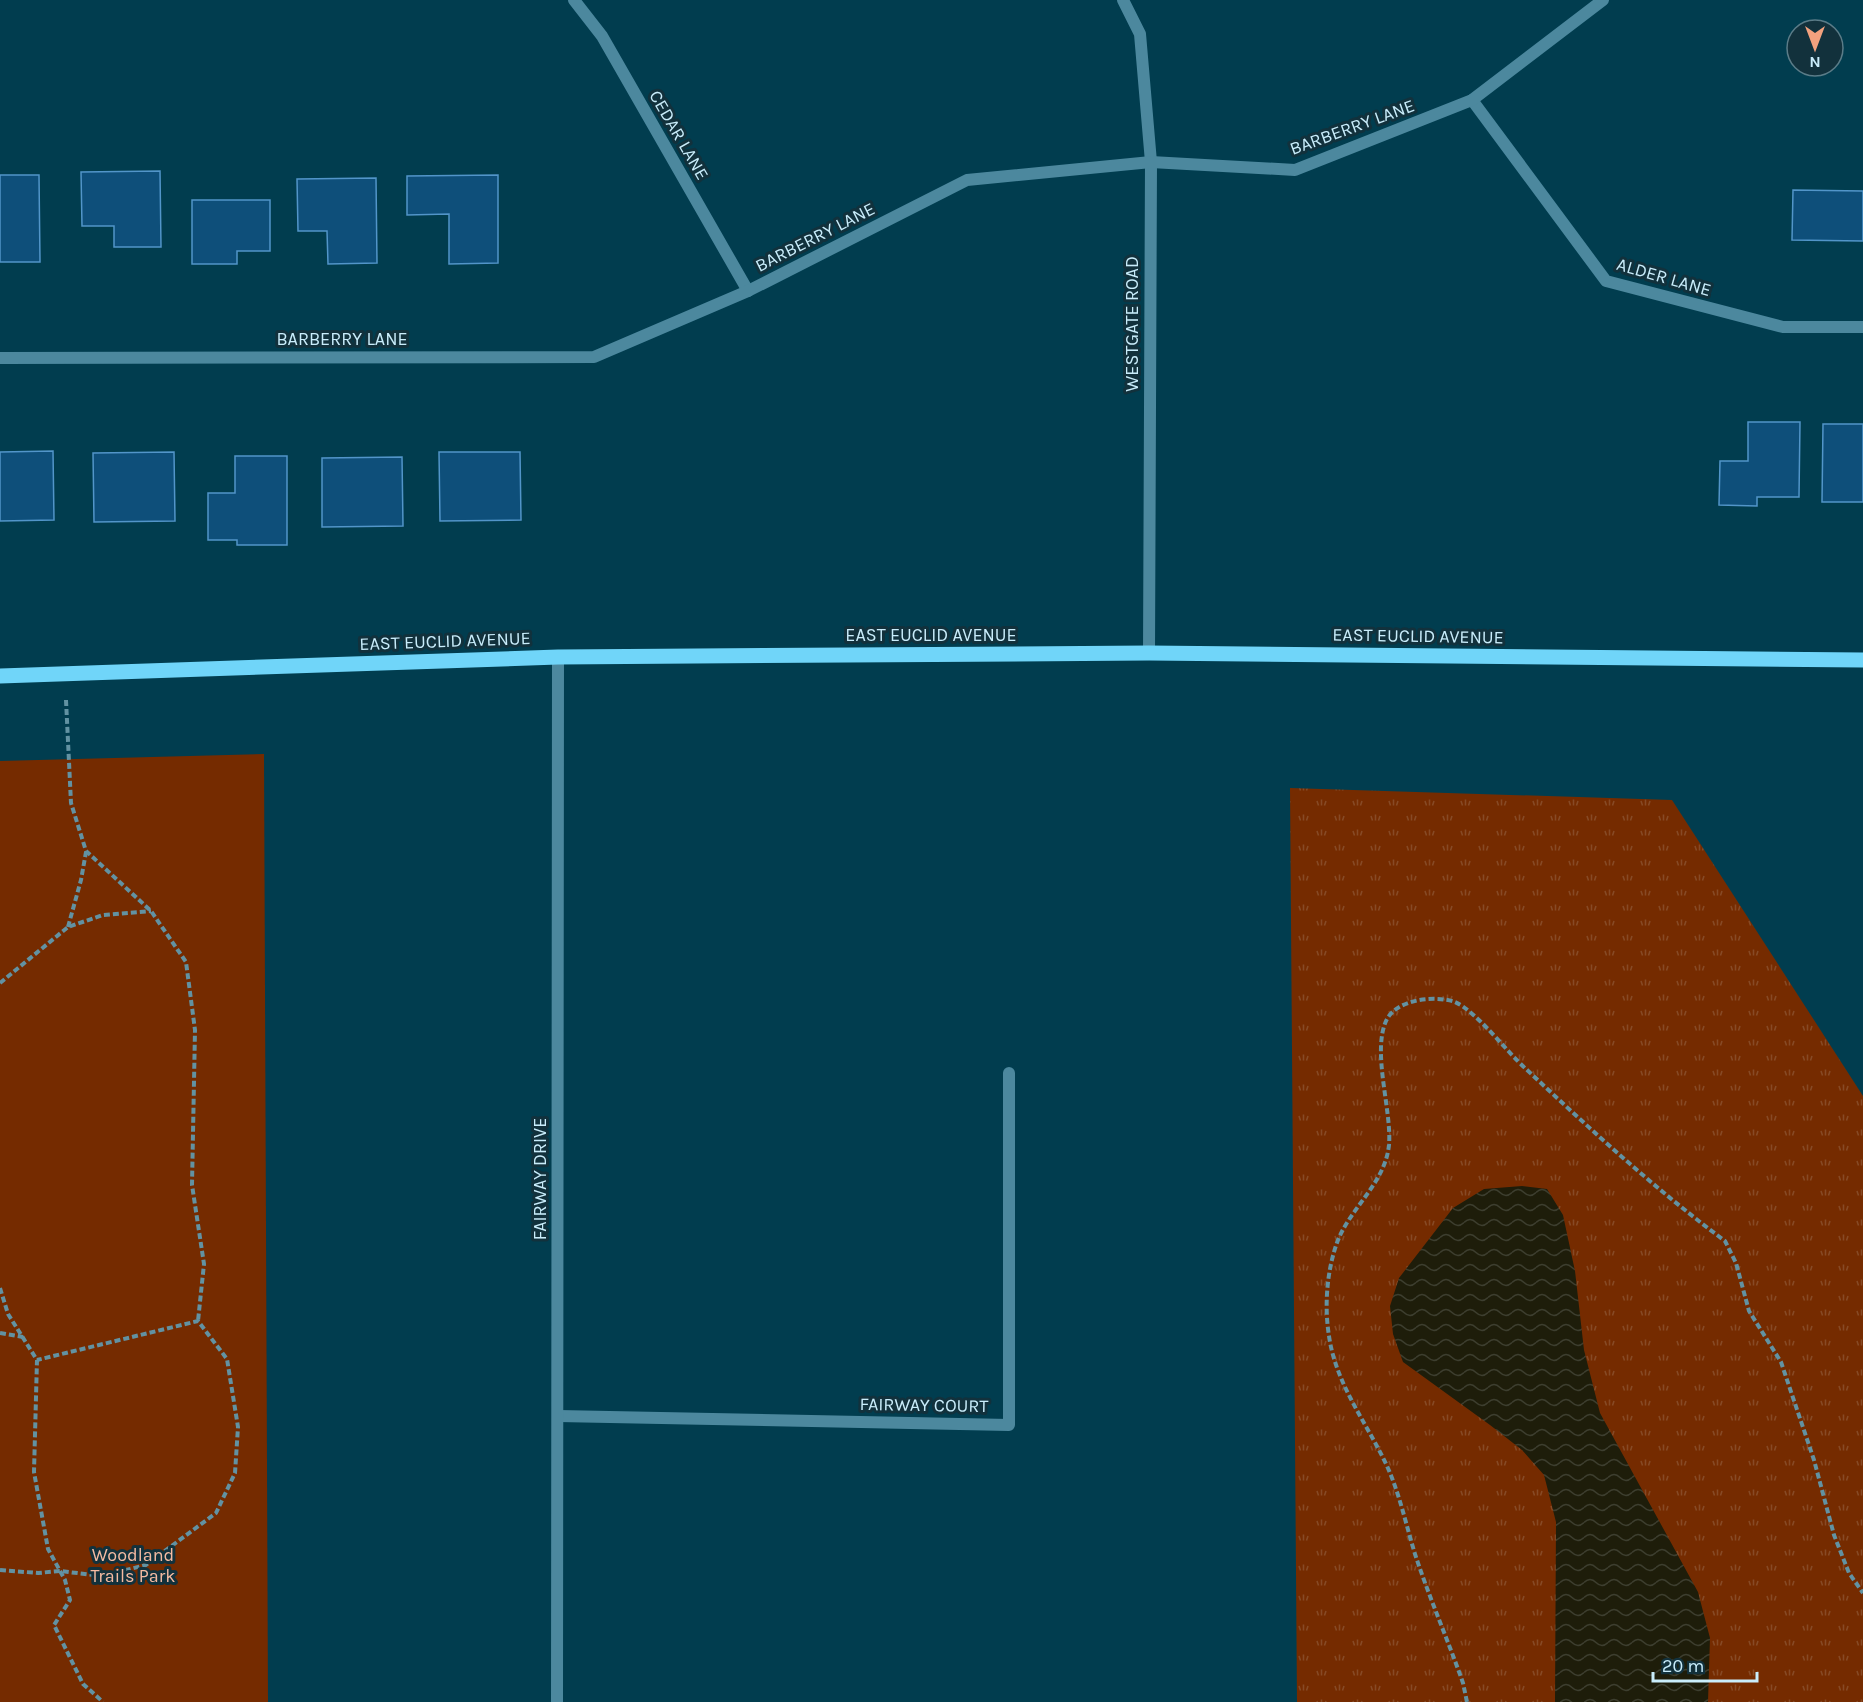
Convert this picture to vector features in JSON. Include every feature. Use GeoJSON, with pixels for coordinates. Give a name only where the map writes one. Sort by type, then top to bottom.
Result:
{"type":"FeatureCollection","features":[{"type":"Feature","properties":{"kind":"main road","name":"EAST EUCLID AVENUE"},"geometry":{"type":"LineString","coordinates":[[0,676],[558,657],[1149,653],[1863,660]]}},
{"type":"Feature","properties":{"kind":"street","name":"CEDAR LANE"},"geometry":{"type":"LineString","coordinates":[[574,0],[602,36],[748,291]]}},
{"type":"Feature","properties":{"kind":"street","name":"WESTGATE ROAD"},"geometry":{"type":"LineString","coordinates":[[1123,0],[1140,34],[1151,162],[1149,653]]}},
{"type":"Feature","properties":{"kind":"street","name":"BARBERRY LANE"},"geometry":{"type":"LineString","coordinates":[[0,358],[594,357],[748,291],[968,180],[1151,162],[1295,170],[1472,100],[1603,0]]}},
{"type":"Feature","properties":{"kind":"street","name":"ALDER LANE"},"geometry":{"type":"LineString","coordinates":[[1472,100],[1606,281],[1783,327],[1863,327]]}},
{"type":"Feature","properties":{"kind":"street","name":"FAIRWAY DRIVE"},"geometry":{"type":"LineString","coordinates":[[556,1702],[558,657]]}},
{"type":"Feature","properties":{"kind":"street","name":"FAIRWAY COURT"},"geometry":{"type":"LineString","coordinates":[[558,1416],[1009,1425],[1009,1073]]}},
{"type":"Feature","properties":{"kind":"path"},"geometry":{"type":"LineString","coordinates":[[66,689],[71,803],[86,851],[81,880],[68,927]]}},
{"type":"Feature","properties":{"kind":"path"},"geometry":{"type":"LineString","coordinates":[[0,1570],[38,1573],[60,1571],[102,1576],[146,1565],[216,1513],[236,1473],[238,1427],[226,1359],[198,1321],[204,1264],[192,1185],[195,1030],[186,962],[151,911],[86,851]]}},
{"type":"Feature","properties":{"kind":"path"},"geometry":{"type":"LineString","coordinates":[[0,983],[68,927],[103,915],[151,911]]}},
{"type":"Feature","properties":{"kind":"path"},"geometry":{"type":"LineString","coordinates":[[1467,1702],[1463,1683],[1416,1556],[1400,1498],[1387,1466],[1338,1374],[1329,1338],[1327,1314],[1329,1275],[1339,1239],[1383,1170],[1389,1144],[1381,1038],[1388,1017],[1404,1004],[1426,999],[1455,1002],[1480,1021],[1507,1052],[1609,1146],[1725,1242],[1736,1263],[1749,1311],[1781,1362],[1796,1402],[1834,1535],[1849,1573],[1863,1593]]}},
{"type":"Feature","properties":{"kind":"path"},"geometry":{"type":"LineString","coordinates":[[0,1288],[8,1314],[37,1360],[34,1472],[48,1549],[66,1580],[70,1600],[54,1625],[82,1684],[103,1702]]}},
{"type":"Feature","properties":{"kind":"path"},"geometry":{"type":"LineString","coordinates":[[37,1360],[198,1321]]}},
{"type":"Feature","properties":{"kind":"path"},"geometry":{"type":"LineString","coordinates":[[0,1333],[24,1338]]}},
{"type":"Feature","properties":{"kind":"green space","name":"Woodland Trails Park"},"geometry":{"type":"Polygon","coordinates":[[[264,754],[268,1702],[0,1702],[0,761],[264,754]]]}},
{"type":"Feature","properties":{"kind":"green space"},"geometry":{"type":"Polygon","coordinates":[[[1290,788],[1672,800],[1863,1096],[1863,1702],[1297,1702],[1290,788]]]}},
{"type":"Feature","properties":{"kind":"water"},"geometry":{"type":"Polygon","coordinates":[[[1522,1186],[1547,1189],[1563,1215],[1575,1271],[1584,1350],[1600,1413],[1698,1592],[1710,1638],[1708,1702],[1555,1702],[1556,1522],[1544,1475],[1522,1450],[1403,1362],[1393,1334],[1390,1306],[1399,1278],[1453,1208],[1484,1189],[1522,1186]]]}},
{"type":"Feature","properties":{"kind":"building"},"geometry":{"type":"Polygon","coordinates":[[[160,171],[161,247],[114,247],[114,226],[82,226],[81,172],[160,171]]]}},
{"type":"Feature","properties":{"kind":"building"},"geometry":{"type":"Polygon","coordinates":[[[0,175],[39,175],[40,262],[0,262],[0,175]]]}},
{"type":"Feature","properties":{"kind":"building"},"geometry":{"type":"Polygon","coordinates":[[[498,175],[498,263],[449,264],[449,214],[407,215],[407,176],[498,175]]]}},
{"type":"Feature","properties":{"kind":"building"},"geometry":{"type":"Polygon","coordinates":[[[376,178],[377,263],[328,264],[327,231],[298,231],[297,179],[376,178]]]}},
{"type":"Feature","properties":{"kind":"building"},"geometry":{"type":"Polygon","coordinates":[[[1793,190],[1863,191],[1863,241],[1792,240],[1793,190]]]}},
{"type":"Feature","properties":{"kind":"building"},"geometry":{"type":"Polygon","coordinates":[[[192,200],[270,200],[270,251],[237,251],[237,264],[192,264],[192,200]]]}},
{"type":"Feature","properties":{"kind":"building"},"geometry":{"type":"Polygon","coordinates":[[[1748,422],[1800,422],[1799,497],[1757,497],[1757,506],[1719,505],[1720,461],[1748,461],[1748,422]]]}},
{"type":"Feature","properties":{"kind":"building"},"geometry":{"type":"Polygon","coordinates":[[[1823,424],[1863,424],[1863,502],[1822,502],[1823,424]]]}},
{"type":"Feature","properties":{"kind":"building"},"geometry":{"type":"Polygon","coordinates":[[[53,451],[54,520],[0,521],[0,452],[53,451]]]}},
{"type":"Feature","properties":{"kind":"building"},"geometry":{"type":"Polygon","coordinates":[[[174,452],[175,521],[94,522],[93,453],[174,452]]]}},
{"type":"Feature","properties":{"kind":"building"},"geometry":{"type":"Polygon","coordinates":[[[439,452],[520,452],[521,520],[440,521],[439,452]]]}},
{"type":"Feature","properties":{"kind":"building"},"geometry":{"type":"Polygon","coordinates":[[[235,456],[287,456],[287,545],[237,545],[237,540],[208,540],[208,493],[235,493],[235,456]]]}},
{"type":"Feature","properties":{"kind":"building"},"geometry":{"type":"Polygon","coordinates":[[[402,457],[403,526],[322,527],[322,458],[402,457]]]}}]}
